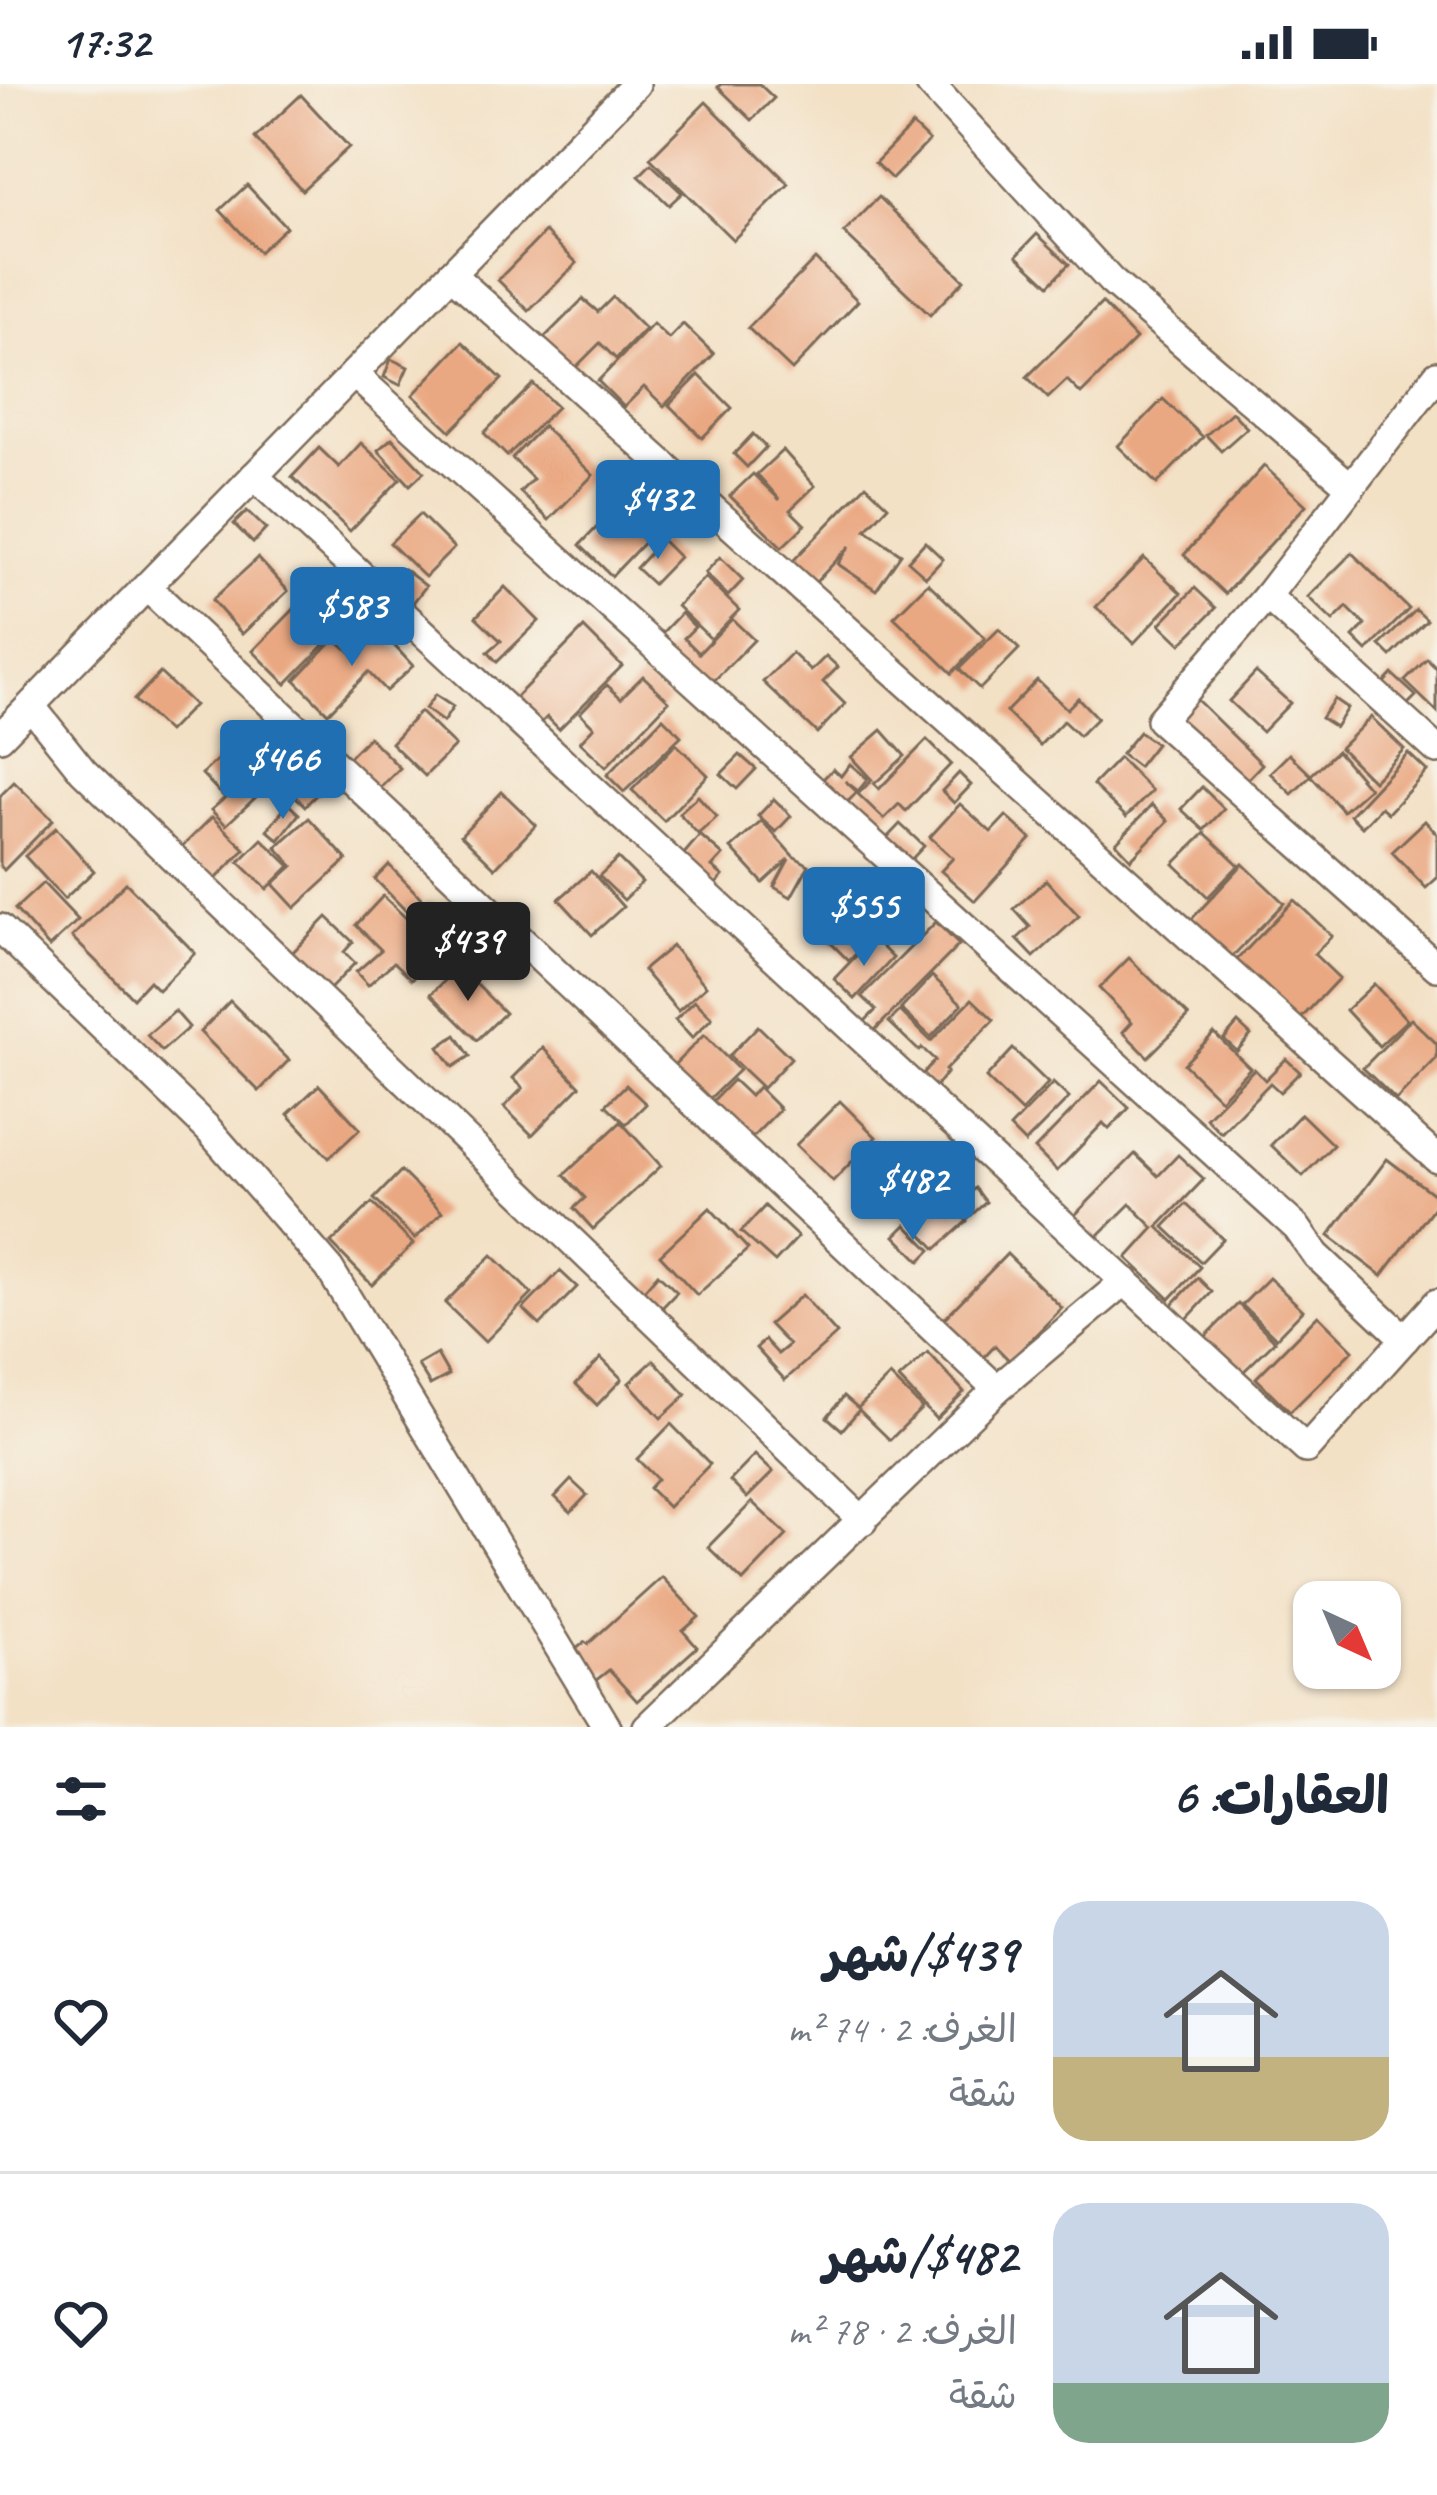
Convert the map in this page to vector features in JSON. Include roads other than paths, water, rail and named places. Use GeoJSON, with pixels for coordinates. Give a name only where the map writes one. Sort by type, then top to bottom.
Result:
{"type":"FeatureCollection","features":[{"type":"Feature","properties":{"kind":"street"},"geometry":{"type":"LineString","coordinates":[[0,737],[636,84]]}},
{"type":"Feature","properties":{"kind":"street"},"geometry":{"type":"LineString","coordinates":[[930,84],[1111,281],[1351,488]]}},
{"type":"Feature","properties":{"kind":"street"},"geometry":{"type":"LineString","coordinates":[[451,274],[1437,1159]]}},
{"type":"Feature","properties":{"kind":"street"},"geometry":{"type":"LineString","coordinates":[[354,374],[1297,1228],[1316,1255],[1405,1339]]}},
{"type":"Feature","properties":{"kind":"street"},"geometry":{"type":"LineString","coordinates":[[1437,375],[1267,596],[1160,720],[1437,967]]}},
{"type":"Feature","properties":{"kind":"street"},"geometry":{"type":"LineString","coordinates":[[254,476],[1306,1448],[1437,1304]]}},
{"type":"Feature","properties":{"kind":"street"},"geometry":{"type":"LineString","coordinates":[[147,587],[997,1389]]}},
{"type":"Feature","properties":{"kind":"street"},"geometry":{"type":"LineString","coordinates":[[1267,596],[1437,750]]}},
{"type":"Feature","properties":{"kind":"street"},"geometry":{"type":"LineString","coordinates":[[31,706],[83,771],[863,1521]]}},
{"type":"Feature","properties":{"kind":"street"},"geometry":{"type":"LineString","coordinates":[[0,928],[208,1129],[329,1268],[608,1727]]}},
{"type":"Feature","properties":{"kind":"street"},"geometry":{"type":"LineString","coordinates":[[647,1727],[997,1389],[1125,1281]]}}]}
